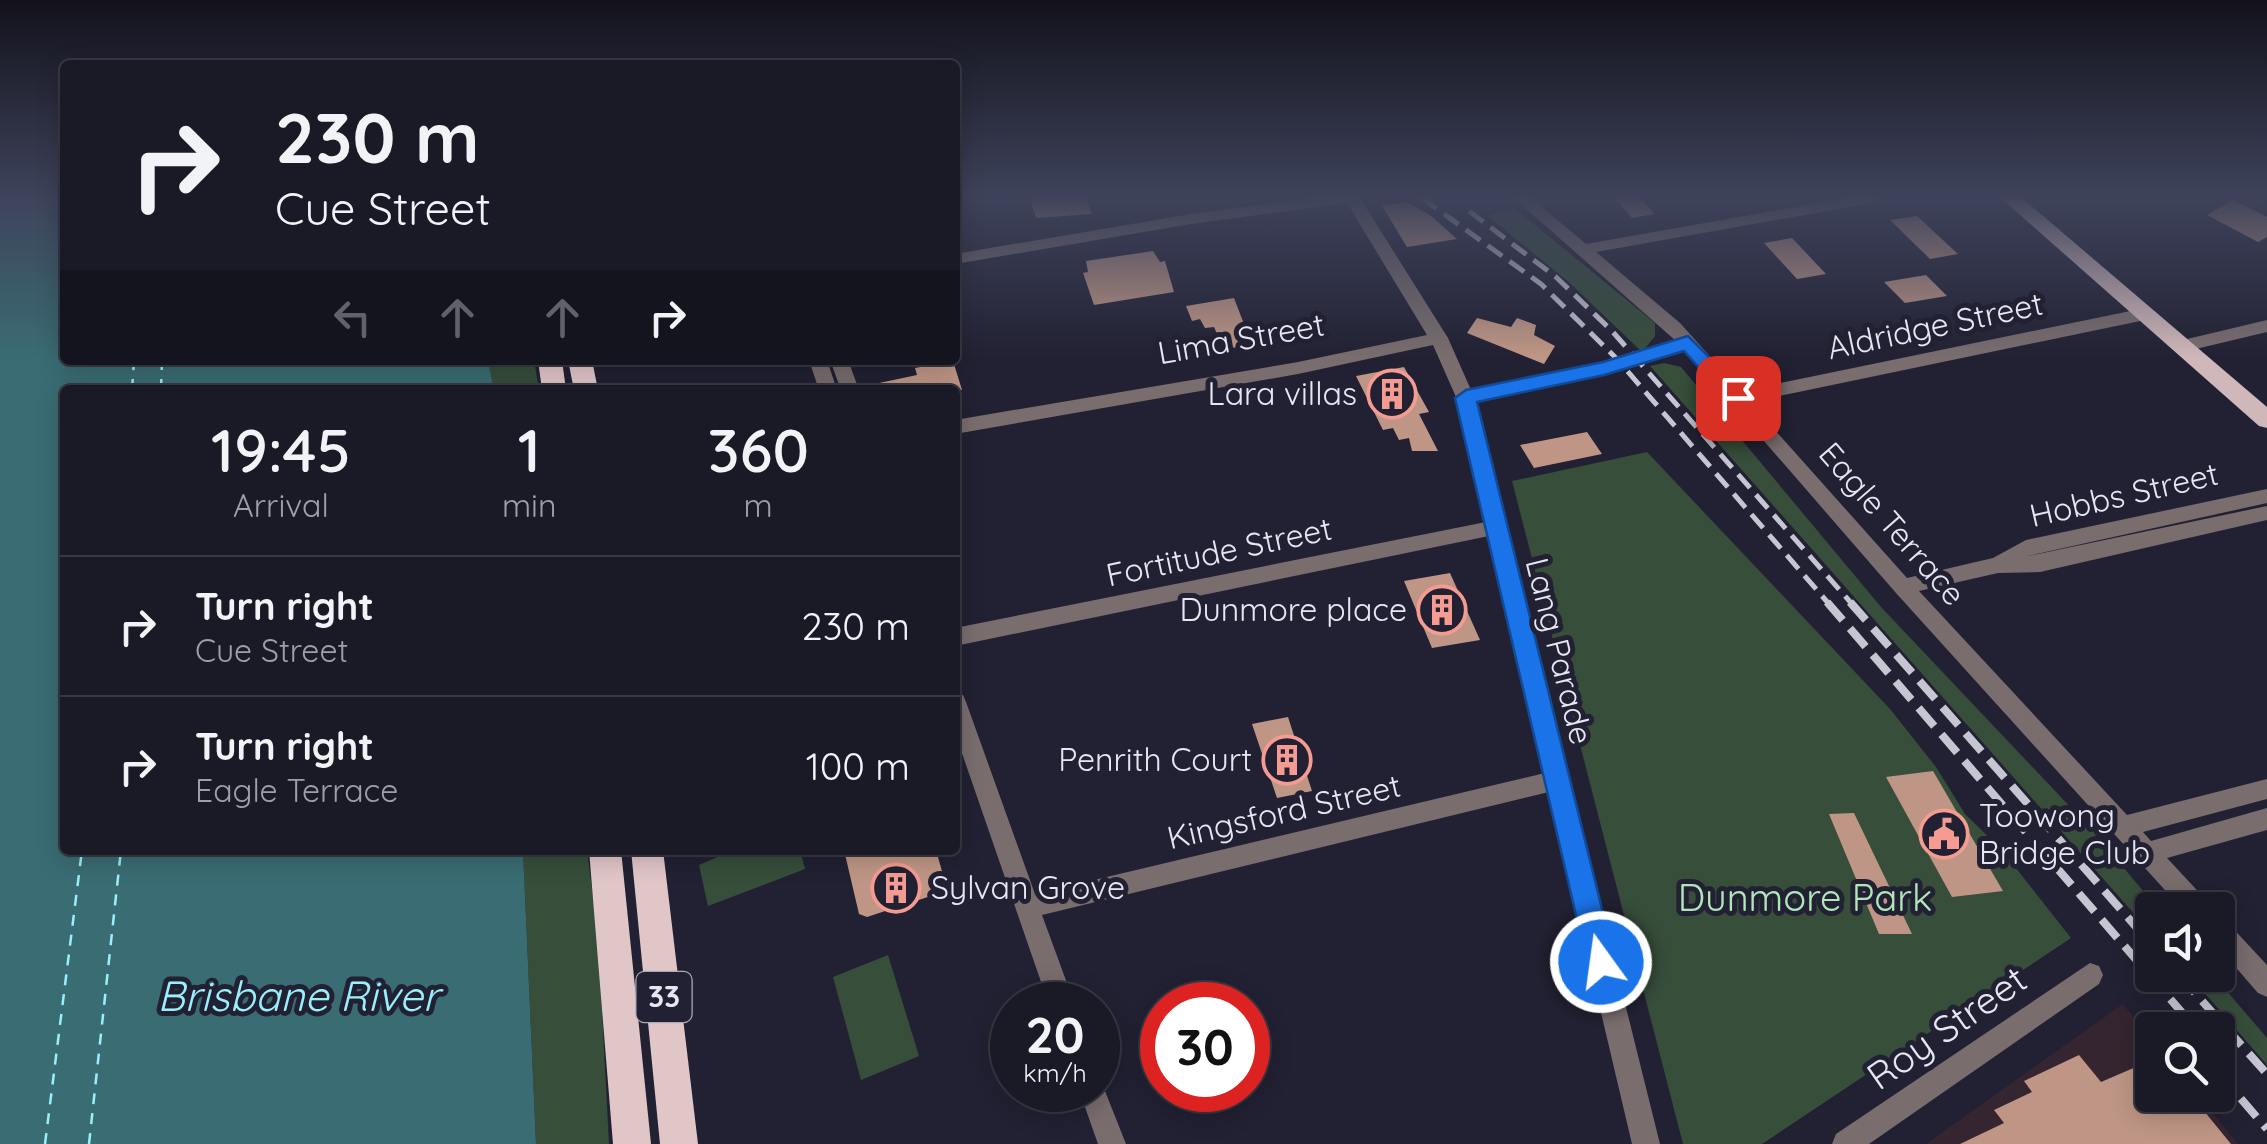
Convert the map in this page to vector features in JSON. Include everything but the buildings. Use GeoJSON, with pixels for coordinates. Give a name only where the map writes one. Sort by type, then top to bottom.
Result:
{"type":"FeatureCollection","features":[{"type":"Feature","properties":{"kind":"highway","name":"33"},"geometry":{"type":"LineString","coordinates":[[605,855],[632,1144]]}},
{"type":"Feature","properties":{"kind":"highway","name":"33"},"geometry":{"type":"LineString","coordinates":[[648,855],[679,1144]]}},
{"type":"Feature","properties":{"kind":"main road"},"geometry":{"type":"LineString","coordinates":[[2073,251],[2267,420]]}},
{"type":"Feature","properties":{"kind":"street"},"geometry":{"type":"LineString","coordinates":[[960,258],[1029,251]]}},
{"type":"Feature","properties":{"kind":"street","name":"Lang Parade"},"geometry":{"type":"LineString","coordinates":[[1384,251],[1439,338],[1466,398],[1646,1144]]}},
{"type":"Feature","properties":{"kind":"street","name":"Eagle Terrace"},"geometry":{"type":"LineString","coordinates":[[1584,251],[1659,312],[1688,343],[1903,588],[2182,892]]}},
{"type":"Feature","properties":{"kind":"street","name":"Aldridge Street"},"geometry":{"type":"LineString","coordinates":[[1738,398],[2145,314]]}},
{"type":"Feature","properties":{"kind":"street"},"geometry":{"type":"LineString","coordinates":[[2182,346],[2266,328]]}},
{"type":"Feature","properties":{"kind":"street","name":"Lima Street"},"geometry":{"type":"LineString","coordinates":[[960,425],[1298,368],[1439,338]]}},
{"type":"Feature","properties":{"kind":"street"},"geometry":{"type":"LineString","coordinates":[[1466,398],[1604,368],[1688,343]]}},
{"type":"Feature","properties":{"kind":"street","name":"Hobbs Street"},"geometry":{"type":"LineString","coordinates":[[1998,565],[2026,548],[2267,496]]}},
{"type":"Feature","properties":{"kind":"street","name":"Hobbs Street"},"geometry":{"type":"LineString","coordinates":[[1903,588],[1998,565],[2040,564],[2267,512]]}},
{"type":"Feature","properties":{"kind":"street","name":"Fortitude Street"},"geometry":{"type":"LineString","coordinates":[[960,636],[1496,527]]}},
{"type":"Feature","properties":{"kind":"street"},"geometry":{"type":"LineString","coordinates":[[960,716],[1054,982]]}},
{"type":"Feature","properties":{"kind":"street","name":"Kingsford Street"},"geometry":{"type":"LineString","coordinates":[[1027,907],[1557,780]]}},
{"type":"Feature","properties":{"kind":"street"},"geometry":{"type":"LineString","coordinates":[[2122,827],[2267,789]]}},
{"type":"Feature","properties":{"kind":"street"},"geometry":{"type":"LineString","coordinates":[[2146,853],[2267,819]]}},
{"type":"Feature","properties":{"kind":"street"},"geometry":{"type":"LineString","coordinates":[[2235,949],[2267,984]]}},
{"type":"Feature","properties":{"kind":"street","name":"Roy Street"},"geometry":{"type":"LineString","coordinates":[[1859,1141],[2090,975]]}},
{"type":"Feature","properties":{"kind":"street"},"geometry":{"type":"LineString","coordinates":[[1100,1112],[1112,1144]]}},
{"type":"Feature","properties":{"kind":"shaded area"},"geometry":{"type":"Polygon","coordinates":[[[2123,1004],[2135,1019],[2135,1112],[2212,1112],[2238,1144],[1926,1144],[2123,1004]]]}},
{"type":"Feature","properties":{"kind":"green space"},"geometry":{"type":"Polygon","coordinates":[[[1531,251],[1567,251],[1655,323],[1655,336],[1642,352],[1531,251]]]}},
{"type":"Feature","properties":{"kind":"green space"},"geometry":{"type":"Polygon","coordinates":[[[1664,363],[1681,367],[1881,607],[2092,830],[2144,892],[2135,892],[2135,915],[1650,366],[1664,363]]]}},
{"type":"Feature","properties":{"kind":"green space"},"geometry":{"type":"Polygon","coordinates":[[[489,365],[535,365],[538,385],[493,385],[489,365]]]}},
{"type":"Feature","properties":{"kind":"green space","name":"Dunmore Park"},"geometry":{"type":"Polygon","coordinates":[[[1647,452],[1890,709],[1936,767],[1965,814],[2001,849],[2071,938],[1762,1144],[1683,1144],[1512,481],[1647,452]]]}},
{"type":"Feature","properties":{"kind":"green space"},"geometry":{"type":"Polygon","coordinates":[[[523,855],[588,855],[598,935],[609,1144],[536,1144],[523,855]]]}},
{"type":"Feature","properties":{"kind":"green space"},"geometry":{"type":"Polygon","coordinates":[[[722,855],[801,855],[805,869],[708,906],[699,865],[722,855]]]}},
{"type":"Feature","properties":{"kind":"green space"},"geometry":{"type":"Polygon","coordinates":[[[888,955],[919,1056],[861,1080],[833,977],[888,955]]]}},
{"type":"Feature","properties":{"kind":"green space"},"geometry":{"type":"Polygon","coordinates":[[[2204,992],[2228,992],[2267,1038],[2267,1065],[2235,1028],[2235,1012],[2221,1012],[2204,992]]]}},
{"type":"Feature","properties":{"kind":"water","name":"Brisbane River"},"geometry":{"type":"Polygon","coordinates":[[[0,251],[60,251],[60,365],[489,365],[493,385],[60,385],[60,855],[523,855],[536,1144],[0,1144],[0,251]]]}},
{"type":"Feature","properties":{"kind":"ferry route"},"geometry":{"type":"LineString","coordinates":[[132,385],[134,365]]}},
{"type":"Feature","properties":{"kind":"ferry route"},"geometry":{"type":"LineString","coordinates":[[161,385],[162,365]]}},
{"type":"Feature","properties":{"kind":"ferry route"},"geometry":{"type":"LineString","coordinates":[[45,1144],[81,855]]}},
{"type":"Feature","properties":{"kind":"ferry route"},"geometry":{"type":"LineString","coordinates":[[89,1144],[120,855]]}},
{"type":"Feature","properties":{"kind":"railway"},"geometry":{"type":"LineString","coordinates":[[1496,251],[1541,284],[1616,358],[1829,604]]}},
{"type":"Feature","properties":{"kind":"railway"},"geometry":{"type":"LineString","coordinates":[[1522,251],[1556,277],[1612,331],[1852,604]]}},
{"type":"Feature","properties":{"kind":"railway"},"geometry":{"type":"LineString","coordinates":[[1827,602],[2181,1012]]}},
{"type":"Feature","properties":{"kind":"railway"},"geometry":{"type":"LineString","coordinates":[[1850,602],[2135,926]]}},
{"type":"Feature","properties":{"kind":"railway"},"geometry":{"type":"LineString","coordinates":[[2194,992],[2267,1074]]}},
{"type":"Feature","properties":{"kind":"railway"},"geometry":{"type":"LineString","coordinates":[[2235,1092],[2267,1129]]}},
{"type":"Feature","properties":{"kind":"place","name":"Lara villas"},"geometry":{"type":"Point","coordinates":[1392,394]}},
{"type":"Feature","properties":{"kind":"place","name":"Dunmore place"},"geometry":{"type":"Point","coordinates":[1442,610]}},
{"type":"Feature","properties":{"kind":"place","name":"Penrith Court"},"geometry":{"type":"Point","coordinates":[1287,760]}},
{"type":"Feature","properties":{"kind":"place","name":"Toowong Bridge Club"},"geometry":{"type":"Point","coordinates":[1944,834]}},
{"type":"Feature","properties":{"kind":"place","name":"Sylvan Grove"},"geometry":{"type":"Point","coordinates":[896,888]}},
{"type":"Feature","properties":{"kind":"route"},"geometry":{"type":"LineString","coordinates":[[1601,962],[1466,398],[1646,358],[1688,343],[1738,398]]}}]}
